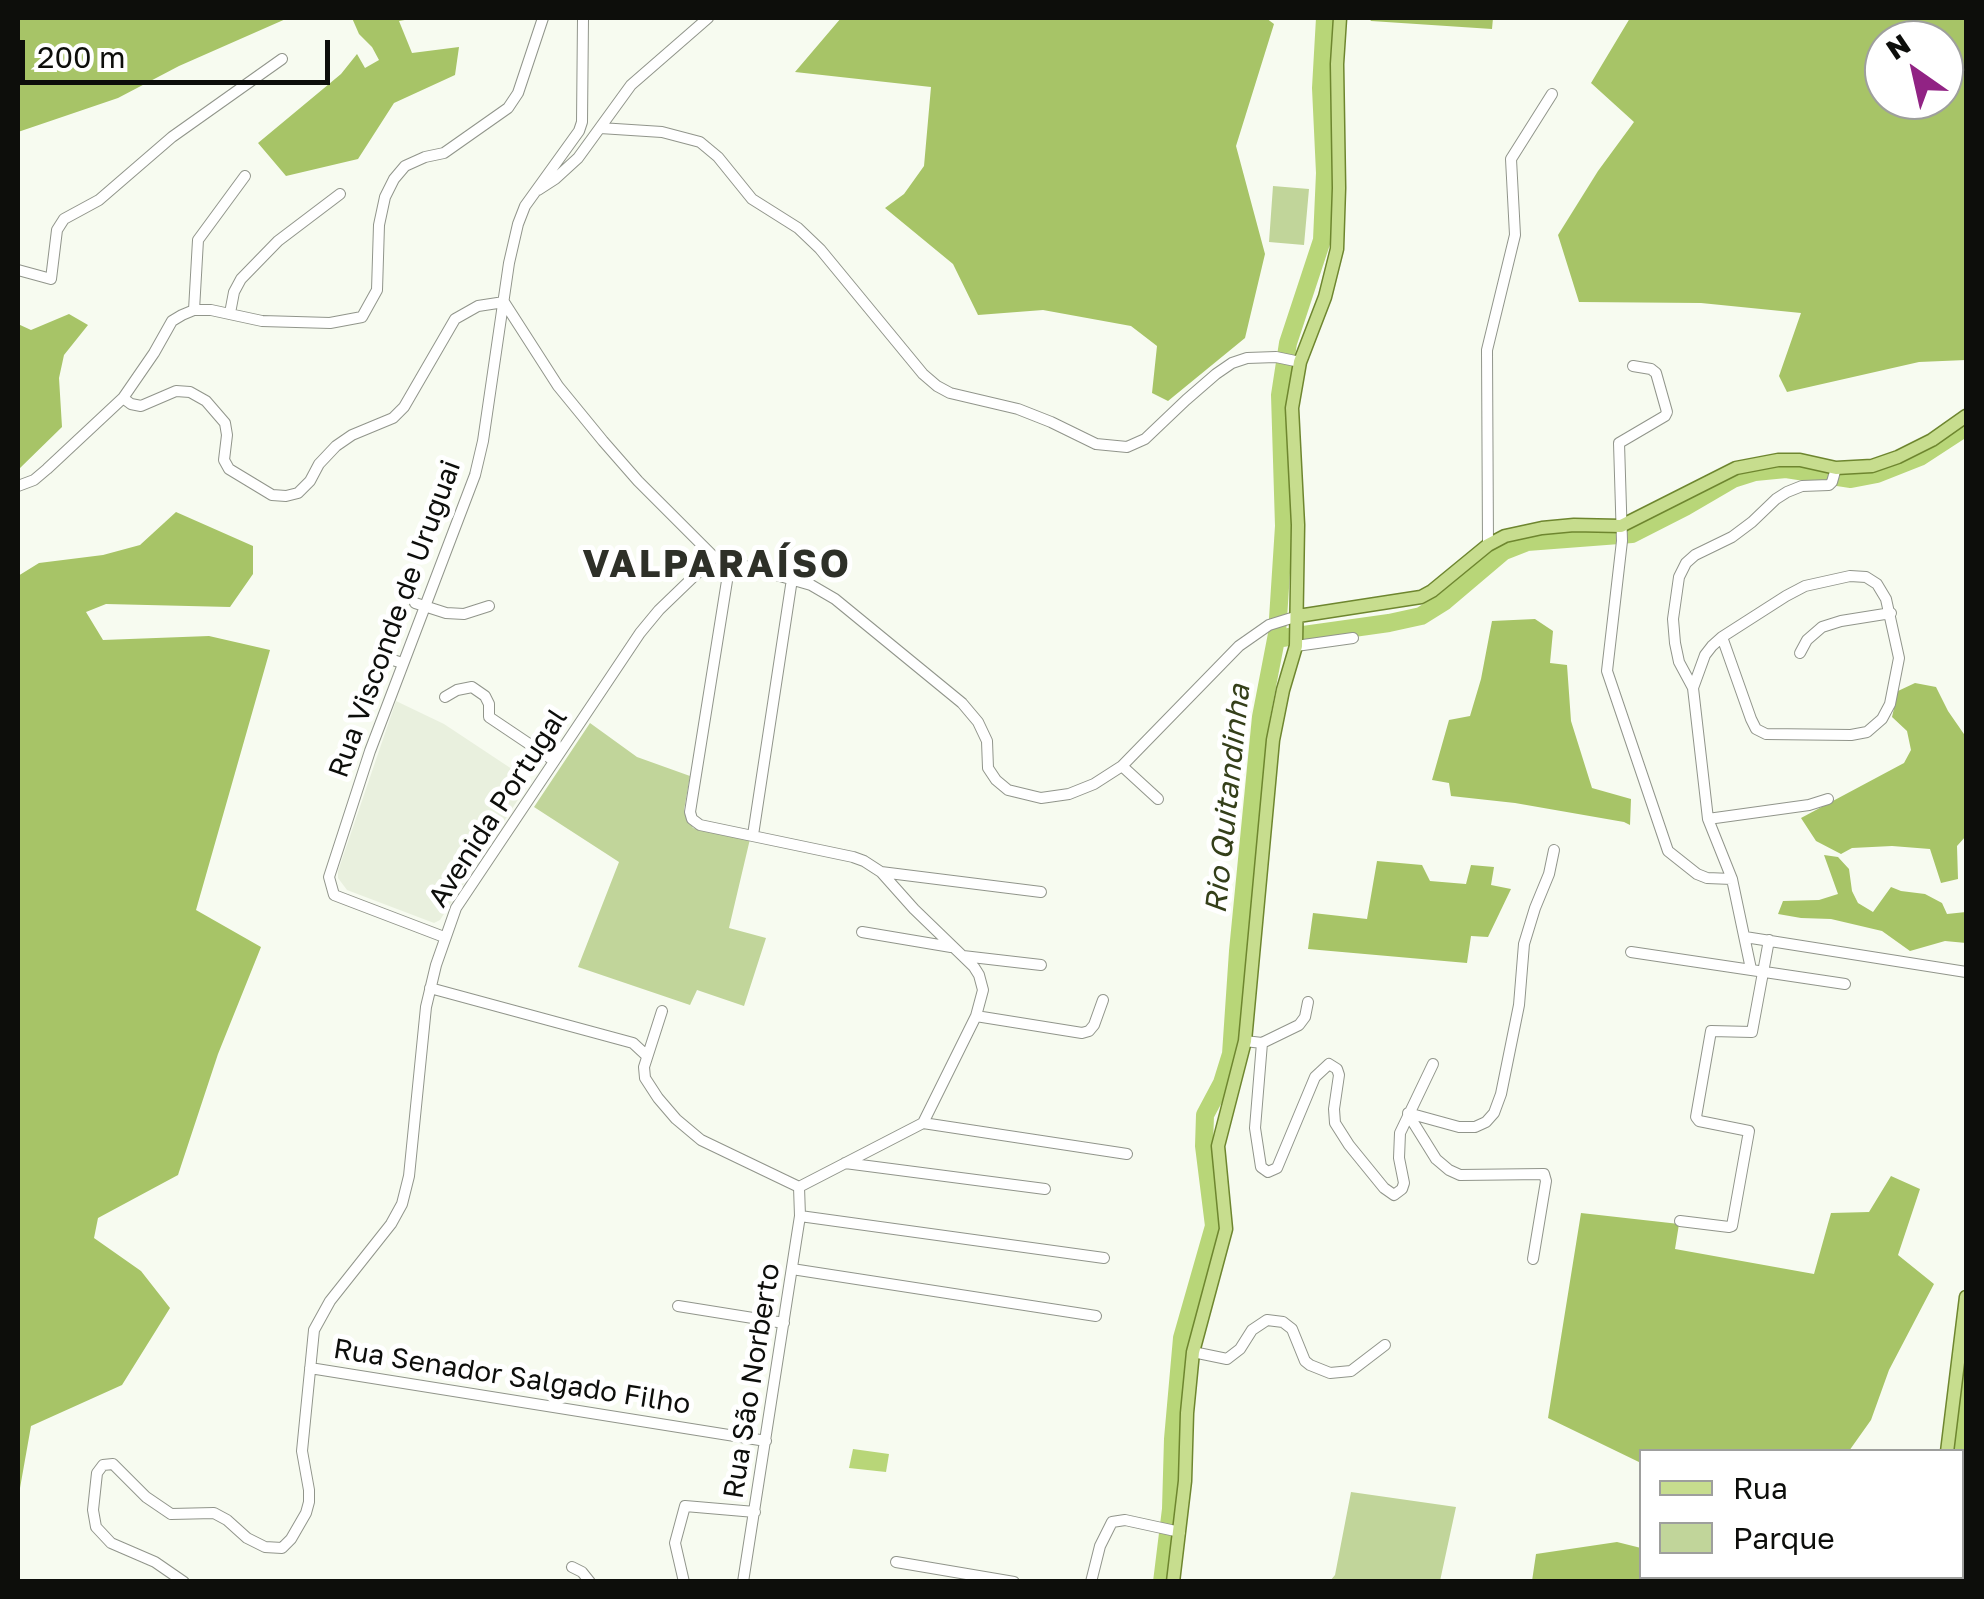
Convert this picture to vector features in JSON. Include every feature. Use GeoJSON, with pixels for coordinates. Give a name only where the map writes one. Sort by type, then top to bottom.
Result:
{"type":"FeatureCollection","features":[{"type":"Feature","properties":{"kind":"main road"},"geometry":{"type":"LineString","coordinates":[[1174,1582],[1194,1352],[1226,1229],[1218,1146],[1245,1041],[1274,740],[1296,646],[1298,525],[1292,408],[1300,362],[1338,249],[1340,18]]}},
{"type":"Feature","properties":{"kind":"main road"},"geometry":{"type":"LineString","coordinates":[[1298,616],[1420,596],[1504,536],[1542,528],[1621,526],[1736,468],[1789,460],[1834,475],[1872,466],[1932,440],[1966,416]]}},
{"type":"Feature","properties":{"kind":"main road"},"geometry":{"type":"LineString","coordinates":[[1947,1449],[1966,1298]]}},
{"type":"Feature","properties":{"kind":"street"},"geometry":{"type":"LineString","coordinates":[[18,486],[34,480],[123,398],[172,321],[194,310],[262,321],[330,323],[362,317],[377,290],[379,225],[385,196],[394,179],[404,166],[444,154],[508,108],[518,93],[543,18]]}},
{"type":"Feature","properties":{"kind":"street","name":"Rua Visconde de Uruguai"},"geometry":{"type":"LineString","coordinates":[[444,937],[334,895],[329,877],[419,604],[467,498],[480,457],[515,234],[525,206],[582,122],[583,18]]}},
{"type":"Feature","properties":{"kind":"street"},"geometry":{"type":"LineString","coordinates":[[534,192],[567,169],[631,85],[708,18]]}},
{"type":"Feature","properties":{"kind":"street"},"geometry":{"type":"LineString","coordinates":[[18,270],[51,279],[57,230],[64,219],[99,200],[172,137],[282,60]]}},
{"type":"Feature","properties":{"kind":"street"},"geometry":{"type":"LineString","coordinates":[[1488,544],[1487,350],[1515,235],[1511,158],[1552,94]]}},
{"type":"Feature","properties":{"kind":"street"},"geometry":{"type":"LineString","coordinates":[[600,128],[662,132],[700,142],[718,157],[752,200],[798,228],[820,249],[936,386],[1018,410],[1096,444],[1128,447],[1144,439],[1200,386],[1232,364],[1247,358],[1276,357],[1300,362]]}},
{"type":"Feature","properties":{"kind":"street"},"geometry":{"type":"LineString","coordinates":[[194,310],[198,240],[245,176]]}},
{"type":"Feature","properties":{"kind":"street"},"geometry":{"type":"LineString","coordinates":[[230,313],[240,279],[278,241],[340,194]]}},
{"type":"Feature","properties":{"kind":"street"},"geometry":{"type":"LineString","coordinates":[[123,398],[140,406],[176,391],[190,392],[206,401],[225,422],[224,460],[230,470],[272,496],[298,493],[327,453],[352,435],[393,418],[404,407],[455,319],[478,306],[504,302],[558,386],[638,481],[714,556],[811,585],[835,600],[962,703],[978,722],[986,741],[988,768],[996,780],[1008,790],[1041,798],[1069,794],[1122,766],[1249,638],[1269,625],[1298,616]]}},
{"type":"Feature","properties":{"kind":"street"},"geometry":{"type":"LineString","coordinates":[[1634,366],[1656,373],[1667,412],[1619,444],[1622,541],[1606,671],[1668,851],[1696,874],[1732,879]]}},
{"type":"Feature","properties":{"kind":"street"},"geometry":{"type":"LineString","coordinates":[[1757,970],[1745,938],[1732,879],[1708,819],[1692,688],[1679,662],[1673,619],[1680,576],[1695,555],[1732,537],[1787,492],[1802,486],[1829,485],[1834,475]]}},
{"type":"Feature","properties":{"kind":"street","name":"Avenida Portugal"},"geometry":{"type":"LineString","coordinates":[[184,1582],[155,1562],[111,1542],[96,1527],[93,1510],[97,1472],[103,1465],[113,1464],[146,1497],[171,1514],[214,1513],[265,1547],[282,1548],[292,1539],[308,1502],[302,1451],[314,1330],[330,1301],[391,1224],[402,1204],[409,1176],[430,988],[456,908],[640,633],[714,556]]}},
{"type":"Feature","properties":{"kind":"street"},"geometry":{"type":"LineString","coordinates":[[730,562],[690,812],[692,819],[700,825],[853,856],[881,872],[974,967],[982,983],[982,998],[923,1123]]}},
{"type":"Feature","properties":{"kind":"street"},"geometry":{"type":"LineString","coordinates":[[1692,688],[1705,655],[1722,638],[1805,586],[1850,576],[1866,577],[1877,584],[1891,614],[1899,658],[1890,704],[1882,719],[1867,732],[1851,735],[1773,735],[1756,729],[1722,638]]}},
{"type":"Feature","properties":{"kind":"street"},"geometry":{"type":"LineString","coordinates":[[752,835],[792,579]]}},
{"type":"Feature","properties":{"kind":"street"},"geometry":{"type":"LineString","coordinates":[[419,604],[464,614],[489,606]]}},
{"type":"Feature","properties":{"kind":"street"},"geometry":{"type":"LineString","coordinates":[[1800,653],[1822,626],[1891,614]]}},
{"type":"Feature","properties":{"kind":"street"},"geometry":{"type":"LineString","coordinates":[[1296,646],[1353,638]]}},
{"type":"Feature","properties":{"kind":"street"},"geometry":{"type":"LineString","coordinates":[[381,656],[402,663]]}},
{"type":"Feature","properties":{"kind":"street"},"geometry":{"type":"LineString","coordinates":[[446,698],[472,686],[489,704],[489,717],[553,760]]}},
{"type":"Feature","properties":{"kind":"street"},"geometry":{"type":"LineString","coordinates":[[1122,766],[1158,799]]}},
{"type":"Feature","properties":{"kind":"street"},"geometry":{"type":"LineString","coordinates":[[1708,819],[1828,799]]}},
{"type":"Feature","properties":{"kind":"street"},"geometry":{"type":"LineString","coordinates":[[1408,1114],[1460,1128],[1476,1127],[1494,1113],[1519,1005],[1524,944],[1554,850]]}},
{"type":"Feature","properties":{"kind":"street"},"geometry":{"type":"LineString","coordinates":[[881,872],[1040,892]]}},
{"type":"Feature","properties":{"kind":"street"},"geometry":{"type":"LineString","coordinates":[[862,932],[952,948]]}},
{"type":"Feature","properties":{"kind":"street"},"geometry":{"type":"LineString","coordinates":[[1745,938],[1966,972]]}},
{"type":"Feature","properties":{"kind":"street"},"geometry":{"type":"LineString","coordinates":[[1680,1221],[1732,1226],[1749,1131],[1699,1121],[1696,1117],[1710,1034],[1714,1030],[1752,1032],[1757,970],[1769,940]]}},
{"type":"Feature","properties":{"kind":"street"},"geometry":{"type":"LineString","coordinates":[[1632,952],[1844,984]]}},
{"type":"Feature","properties":{"kind":"street"},"geometry":{"type":"LineString","coordinates":[[962,956],[1042,965]]}},
{"type":"Feature","properties":{"kind":"street"},"geometry":{"type":"LineString","coordinates":[[430,988],[633,1042],[647,1056]]}},
{"type":"Feature","properties":{"kind":"street"},"geometry":{"type":"LineString","coordinates":[[976,1016],[1082,1033],[1094,1026],[1102,1000]]}},
{"type":"Feature","properties":{"kind":"street"},"geometry":{"type":"LineString","coordinates":[[1245,1041],[1262,1044],[1299,1025],[1308,1002]]}},
{"type":"Feature","properties":{"kind":"street"},"geometry":{"type":"LineString","coordinates":[[662,1011],[644,1067],[645,1078],[658,1098],[690,1132],[715,1148],[799,1187],[923,1123],[1127,1154]]}},
{"type":"Feature","properties":{"kind":"street"},"geometry":{"type":"LineString","coordinates":[[1262,1044],[1255,1128],[1264,1170],[1277,1168],[1316,1078],[1329,1064],[1339,1075],[1335,1122],[1372,1174],[1394,1195],[1404,1183],[1400,1133],[1433,1064]]}},
{"type":"Feature","properties":{"kind":"street"},"geometry":{"type":"LineString","coordinates":[[1408,1114],[1436,1160],[1460,1175],[1544,1174],[1546,1182],[1533,1259]]}},
{"type":"Feature","properties":{"kind":"street"},"geometry":{"type":"LineString","coordinates":[[844,1162],[1046,1190]]}},
{"type":"Feature","properties":{"kind":"street","name":"Rua São Norberto"},"geometry":{"type":"LineString","coordinates":[[743,1582],[800,1216],[799,1187]]}},
{"type":"Feature","properties":{"kind":"street"},"geometry":{"type":"LineString","coordinates":[[800,1216],[1104,1258]]}},
{"type":"Feature","properties":{"kind":"street"},"geometry":{"type":"LineString","coordinates":[[792,1269],[1096,1316]]}},
{"type":"Feature","properties":{"kind":"street"},"geometry":{"type":"LineString","coordinates":[[678,1306],[784,1323]]}},
{"type":"Feature","properties":{"kind":"street"},"geometry":{"type":"LineString","coordinates":[[1194,1352],[1227,1359],[1240,1349],[1252,1330],[1267,1320],[1282,1322],[1292,1329],[1305,1361],[1330,1373],[1351,1371],[1385,1345]]}},
{"type":"Feature","properties":{"kind":"street","name":"Rua Senador Salgado Filho"},"geometry":{"type":"LineString","coordinates":[[310,1368],[766,1441]]}},
{"type":"Feature","properties":{"kind":"street"},"geometry":{"type":"LineString","coordinates":[[684,1582],[675,1544],[684,1506],[755,1512]]}},
{"type":"Feature","properties":{"kind":"street"},"geometry":{"type":"LineString","coordinates":[[1091,1582],[1100,1546],[1112,1522],[1125,1520],[1180,1532]]}},
{"type":"Feature","properties":{"kind":"street"},"geometry":{"type":"LineString","coordinates":[[896,1562],[1014,1582]]}},
{"type":"Feature","properties":{"kind":"street"},"geometry":{"type":"LineString","coordinates":[[572,1567],[590,1582]]}},
{"type":"Feature","properties":{"kind":"shaded area"},"geometry":{"type":"Polygon","coordinates":[[[18,18],[288,18],[118,98],[18,132],[18,18]]]}},
{"type":"Feature","properties":{"kind":"shaded area"},"geometry":{"type":"Polygon","coordinates":[[[352,18],[416,18],[399,21],[412,53],[459,47],[455,75],[394,103],[358,159],[286,176],[258,143],[341,74],[357,54],[365,68],[379,60],[352,18]]]}},
{"type":"Feature","properties":{"kind":"shaded area"},"geometry":{"type":"Polygon","coordinates":[[[841,18],[1266,18],[1274,24],[1236,146],[1265,254],[1245,338],[1168,401],[1152,393],[1157,346],[1131,326],[1043,310],[978,315],[953,264],[885,208],[904,194],[924,166],[931,87],[795,72],[841,18]]]}},
{"type":"Feature","properties":{"kind":"shaded area"},"geometry":{"type":"Polygon","coordinates":[[[1369,18],[1493,18],[1492,29],[1369,18]]]}},
{"type":"Feature","properties":{"kind":"shaded area"},"geometry":{"type":"Polygon","coordinates":[[[1630,18],[1966,18],[1966,360],[1919,362],[1787,392],[1779,376],[1801,313],[1701,303],[1579,302],[1558,235],[1634,122],[1591,83],[1630,18]]]}},
{"type":"Feature","properties":{"kind":"shaded area"},"geometry":{"type":"Polygon","coordinates":[[[69,314],[88,325],[64,355],[59,378],[62,427],[18,470],[18,324],[31,330],[69,314]]]}},
{"type":"Feature","properties":{"kind":"shaded area"},"geometry":{"type":"Polygon","coordinates":[[[176,512],[253,546],[253,574],[230,607],[106,604],[86,612],[103,640],[209,636],[270,650],[196,910],[261,947],[218,1054],[178,1175],[98,1218],[94,1238],[141,1271],[170,1308],[122,1385],[31,1426],[18,1490],[18,576],[39,563],[103,555],[140,545],[176,512]]]}},
{"type":"Feature","properties":{"kind":"shaded area"},"geometry":{"type":"Polygon","coordinates":[[[1535,619],[1553,631],[1550,663],[1567,665],[1571,721],[1592,788],[1631,799],[1630,825],[1515,803],[1451,796],[1449,783],[1432,780],[1449,720],[1470,716],[1492,621],[1535,619]]]}},
{"type":"Feature","properties":{"kind":"shaded area"},"geometry":{"type":"Polygon","coordinates":[[[1915,683],[1936,687],[1966,737],[1966,836],[1957,846],[1958,879],[1941,883],[1930,849],[1852,848],[1841,854],[1816,841],[1801,818],[1904,763],[1911,750],[1907,731],[1892,717],[1898,691],[1915,683]]]}},
{"type":"Feature","properties":{"kind":"shaded area"},"geometry":{"type":"Polygon","coordinates":[[[396,701],[444,724],[530,781],[440,920],[434,923],[347,890],[338,878],[396,701]]]}},
{"type":"Feature","properties":{"kind":"shaded area"},"geometry":{"type":"Polygon","coordinates":[[[1824,855],[1838,857],[1849,869],[1858,903],[1873,912],[1891,887],[1925,894],[1942,903],[1947,914],[1966,912],[1966,943],[1945,941],[1910,951],[1882,931],[1831,919],[1778,914],[1783,901],[1819,900],[1838,894],[1824,855]]]}},
{"type":"Feature","properties":{"kind":"shaded area"},"geometry":{"type":"Polygon","coordinates":[[[1377,861],[1422,865],[1430,881],[1466,884],[1471,865],[1494,867],[1491,885],[1511,889],[1488,937],[1471,936],[1467,963],[1308,949],[1313,913],[1367,919],[1377,861]]]}},
{"type":"Feature","properties":{"kind":"shaded area"},"geometry":{"type":"Polygon","coordinates":[[[1891,1176],[1920,1189],[1898,1255],[1934,1284],[1889,1370],[1871,1420],[1850,1449],[1639,1449],[1639,1462],[1548,1418],[1581,1213],[1679,1224],[1675,1249],[1814,1274],[1831,1213],[1869,1212],[1891,1176]]]}},
{"type":"Feature","properties":{"kind":"shaded area"},"geometry":{"type":"Polygon","coordinates":[[[853,1449],[889,1454],[886,1472],[849,1468],[853,1449]]]}},
{"type":"Feature","properties":{"kind":"shaded area"},"geometry":{"type":"Polygon","coordinates":[[[1617,1542],[1639,1548],[1639,1579],[1798,1579],[1532,1581],[1536,1554],[1617,1542]]]}},
{"type":"Feature","properties":{"kind":"green space"},"geometry":{"type":"Polygon","coordinates":[[[1273,186],[1309,189],[1304,245],[1269,242],[1273,186]]]}},
{"type":"Feature","properties":{"kind":"green space"},"geometry":{"type":"Polygon","coordinates":[[[590,723],[637,757],[690,776],[684,810],[693,828],[750,839],[729,928],[766,938],[744,1006],[697,990],[690,1005],[578,967],[619,862],[534,807],[590,723]]]}},
{"type":"Feature","properties":{"kind":"green space"},"geometry":{"type":"Polygon","coordinates":[[[1351,1492],[1456,1507],[1440,1581],[1330,1581],[1335,1575],[1351,1492]]]}},
{"type":"Feature","properties":{"kind":"waterway","name":"Rio Quitandinha"},"geometry":{"type":"LineString","coordinates":[[1162,1582],[1171,1509],[1182,1338],[1214,1226],[1204,1146],[1205,1115],[1222,1083],[1231,1054],[1261,717],[1277,634],[1284,526],[1280,395],[1288,343],[1322,240],[1325,173],[1321,88],[1325,18]]}},
{"type":"Feature","properties":{"kind":"waterway"},"geometry":{"type":"LineString","coordinates":[[1282,638],[1421,616],[1504,551],[1527,542],[1632,534],[1733,479],[1755,472],[1786,469],[1851,479],[1877,474],[1920,457],[1966,427]]}},
{"type":"Feature","properties":{"kind":"waterway"},"geometry":{"type":"LineString","coordinates":[[1955,1449],[1966,1344]]}},
{"type":"Feature","properties":{"kind":"district","name":"VALPARAÍSO"},"geometry":{"type":"Point","coordinates":[717,565]}}]}
